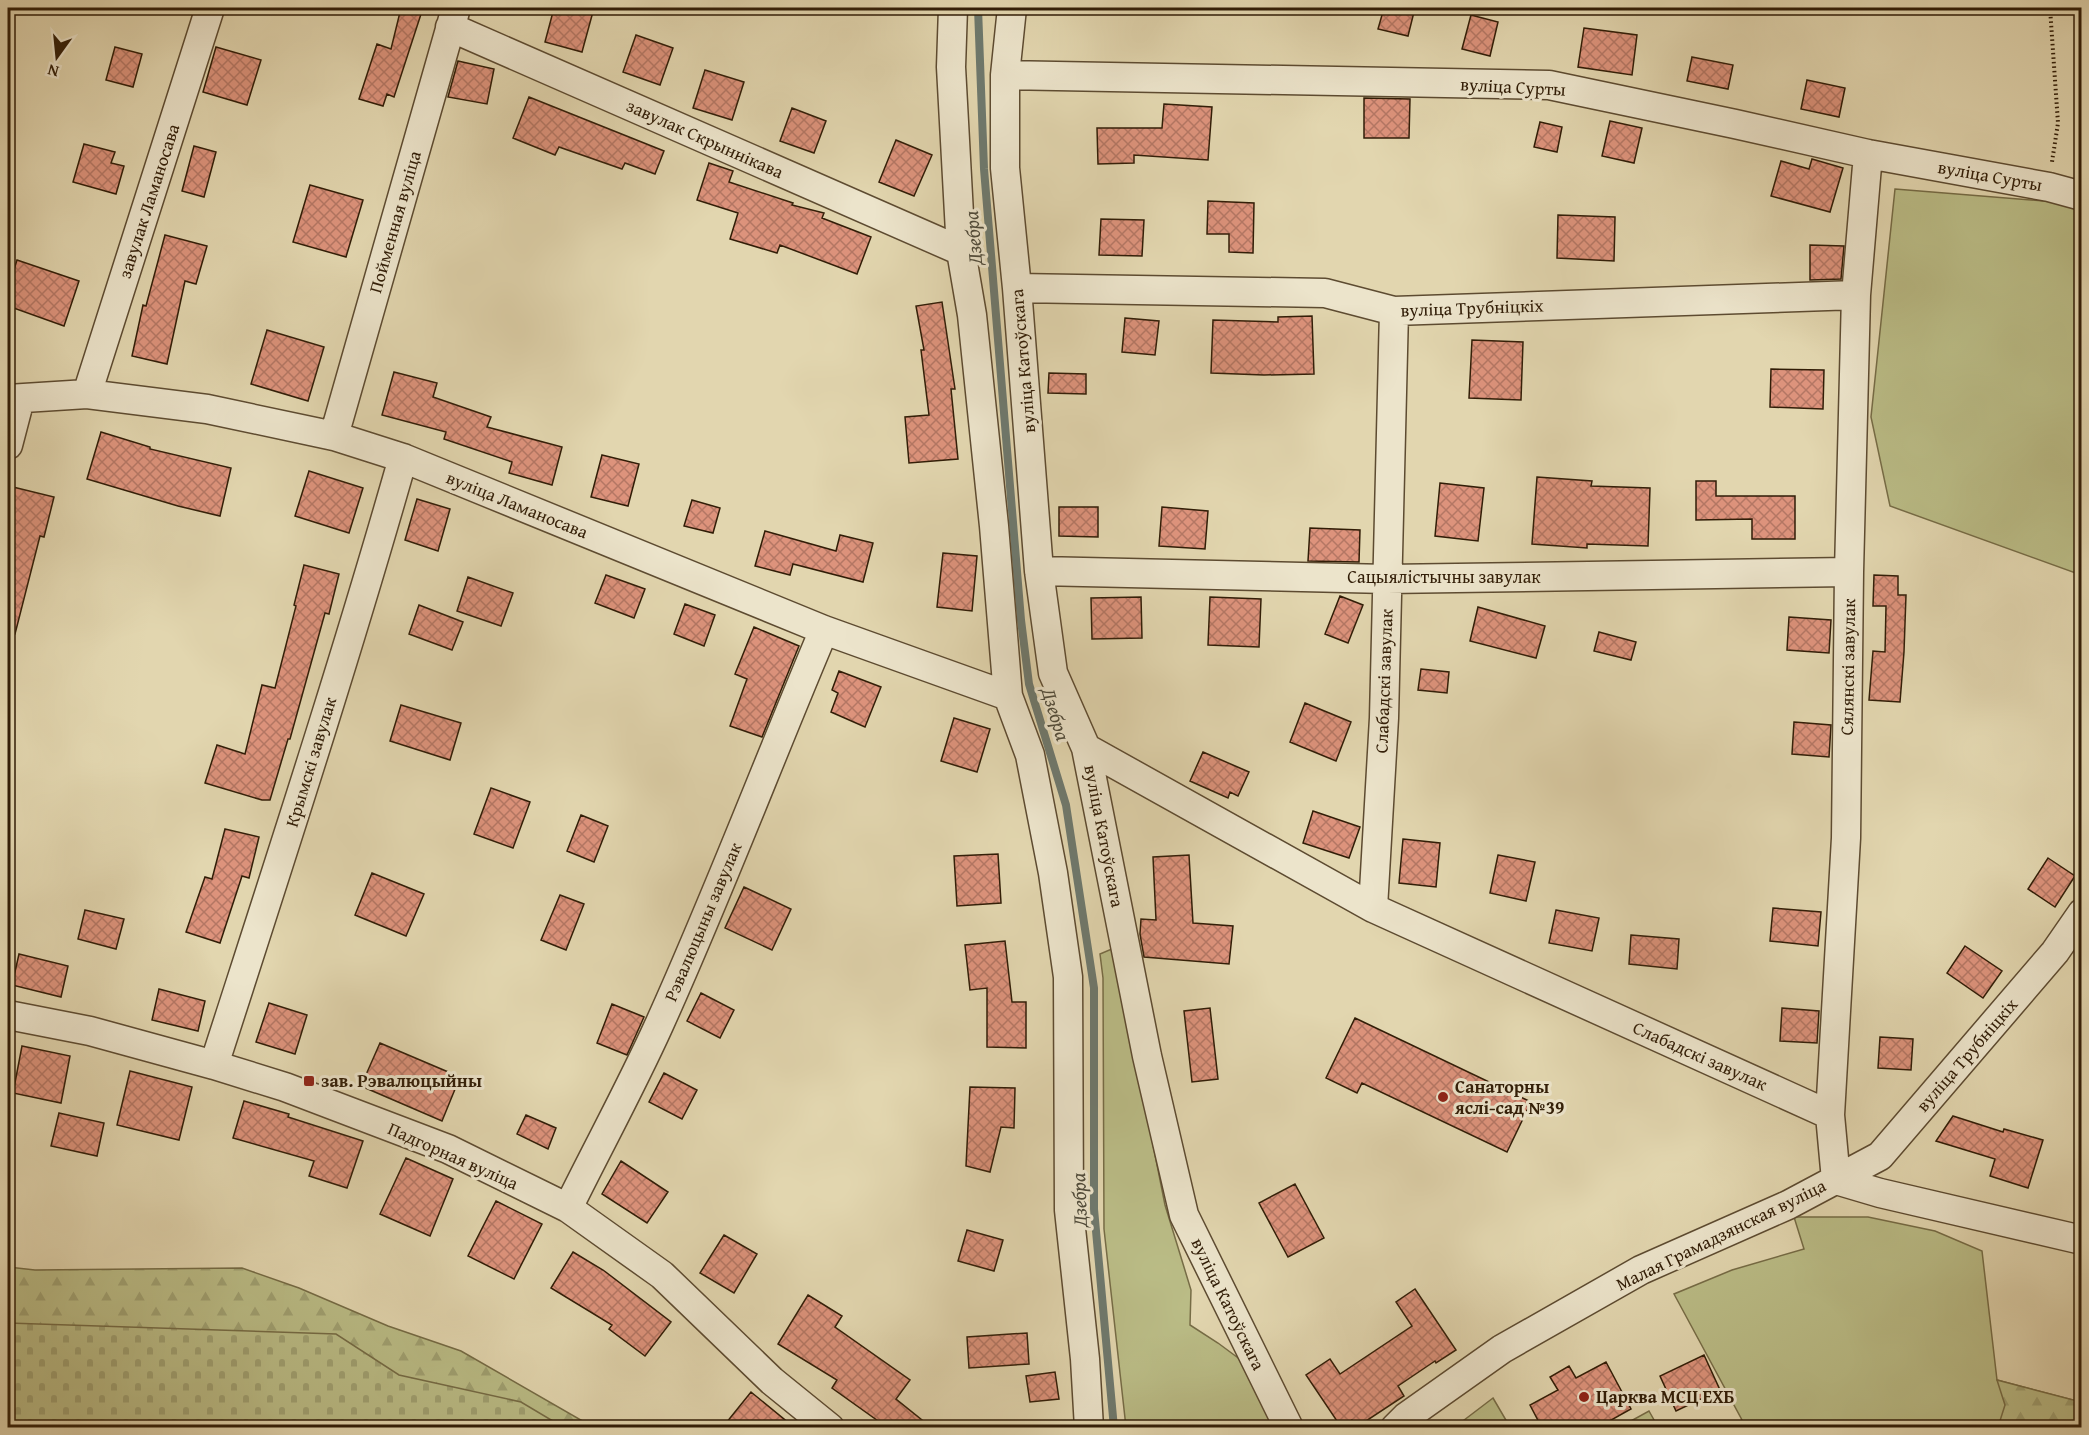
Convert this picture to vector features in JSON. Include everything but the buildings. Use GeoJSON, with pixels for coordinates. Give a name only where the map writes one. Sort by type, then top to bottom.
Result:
{"type":"FeatureCollection","features":[{"type":"Feature","properties":{"kind":"street","name":"завулак Ламаносава"},"geometry":{"type":"LineString","coordinates":[[87,394],[210,8]]}},
{"type":"Feature","properties":{"kind":"street"},"geometry":{"type":"LineString","coordinates":[[953,8],[951,67],[960,251],[972,315],[994,526],[1008,696],[1030,755],[1053,873],[1068,977],[1069,1210],[1085,1359],[1089,1428]]}},
{"type":"Feature","properties":{"kind":"street","name":"вуліца Катоўскага"},"geometry":{"type":"LineString","coordinates":[[1012,8],[1005,75],[1005,168],[1017,288],[1039,571],[1053,673],[1086,748],[1145,1045],[1184,1215],[1289,1428]]}},
{"type":"Feature","properties":{"kind":"street","name":"завулак Скрыннікава"},"geometry":{"type":"LineString","coordinates":[[453,17],[960,251]]}},
{"type":"Feature","properties":{"kind":"street","name":"Пойменная вуліца"},"geometry":{"type":"LineString","coordinates":[[334,436],[453,17]]}},
{"type":"Feature","properties":{"kind":"street","name":"вуліца Сурты"},"geometry":{"type":"LineString","coordinates":[[1005,75],[1549,85],[1868,154],[2049,187],[2082,196]]}},
{"type":"Feature","properties":{"kind":"street","name":"Сялянскі завулак"},"geometry":{"type":"LineString","coordinates":[[1836,1179],[1830,1115],[1846,838],[1849,572],[1857,295],[1868,154]]}},
{"type":"Feature","properties":{"kind":"street","name":"вуліца Трубніцкіх"},"geometry":{"type":"LineString","coordinates":[[1017,288],[1325,293],[1394,311],[1857,295]]}},
{"type":"Feature","properties":{"kind":"street","name":"Слабадскі завулак"},"geometry":{"type":"LineString","coordinates":[[1373,908],[1384,718],[1394,311]]}},
{"type":"Feature","properties":{"kind":"street","name":"вуліца Ламаносава"},"geometry":{"type":"LineString","coordinates":[[14,399],[87,394],[207,410],[334,436],[403,458],[824,630],[1008,696]]}},
{"type":"Feature","properties":{"kind":"street"},"geometry":{"type":"LineString","coordinates":[[8,445],[14,399]]}},
{"type":"Feature","properties":{"kind":"street","name":"Крымскі завулак"},"geometry":{"type":"LineString","coordinates":[[214,1065],[313,759],[403,458]]}},
{"type":"Feature","properties":{"kind":"street","name":"Сацыялістычны завулак"},"geometry":{"type":"LineString","coordinates":[[1039,571],[1388,579],[1849,572]]}},
{"type":"Feature","properties":{"kind":"street","name":"Рэвалюцыны завулак"},"geometry":{"type":"LineString","coordinates":[[568,1208],[663,1017],[824,630]]}},
{"type":"Feature","properties":{"kind":"street","name":"Слабадскі завулак"},"geometry":{"type":"LineString","coordinates":[[1086,748],[1373,908],[1830,1115]]}},
{"type":"Feature","properties":{"kind":"street","name":"вуліца Трубніцкіх"},"geometry":{"type":"LineString","coordinates":[[1836,1179],[1880,1156],[2055,952],[2082,913]]}},
{"type":"Feature","properties":{"kind":"street","name":"Падгорная вуліца"},"geometry":{"type":"LineString","coordinates":[[8,1015],[90,1031],[285,1087],[448,1149],[568,1208],[662,1275],[772,1381],[830,1428]]}},
{"type":"Feature","properties":{"kind":"street","name":"Малая Грамадзянская вуліца"},"geometry":{"type":"LineString","coordinates":[[1395,1428],[1406,1417],[1502,1349],[1631,1276],[1788,1205],[1836,1179],[1891,1196],[2082,1240]]}},
{"type":"Feature","properties":{"kind":"path"},"geometry":{"type":"LineString","coordinates":[[2049,187],[2058,123],[2050,8]]}},
{"type":"Feature","properties":{"kind":"green space"},"geometry":{"type":"Polygon","coordinates":[[[1895,189],[2081,204],[2081,575],[1890,506],[1871,417],[1895,189]]]}},
{"type":"Feature","properties":{"kind":"green space"},"geometry":{"type":"Polygon","coordinates":[[[1114,948],[1165,1205],[1191,1290],[1190,1325],[1253,1369],[1281,1427],[1126,1427],[1104,1229],[1103,978],[1100,954],[1114,948]]]}},
{"type":"Feature","properties":{"kind":"green space"},"geometry":{"type":"Polygon","coordinates":[[[1794,1217],[1868,1217],[1935,1231],[1982,1251],[1997,1380],[2081,1402],[2081,1427],[1728,1427],[1742,1420],[1674,1294],[1732,1270],[1804,1249],[1794,1217]]]}},
{"type":"Feature","properties":{"kind":"green space"},"geometry":{"type":"Polygon","coordinates":[[[8,1267],[35,1270],[242,1268],[299,1288],[388,1326],[461,1351],[593,1427],[8,1427],[8,1267]]]}},
{"type":"Feature","properties":{"kind":"green space"},"geometry":{"type":"Polygon","coordinates":[[[8,1323],[336,1334],[399,1375],[521,1402],[563,1427],[8,1427],[8,1323]]]}},
{"type":"Feature","properties":{"kind":"green space"},"geometry":{"type":"Polygon","coordinates":[[[1997,1380],[2081,1402],[2081,1427],[1998,1427],[2005,1405],[1997,1380]]]}},
{"type":"Feature","properties":{"kind":"green space"},"geometry":{"type":"Polygon","coordinates":[[[1493,1398],[1510,1427],[1455,1427],[1493,1398]]]}},
{"type":"Feature","properties":{"kind":"green space"},"geometry":{"type":"Polygon","coordinates":[[[1649,1411],[1658,1427],[1620,1427],[1649,1411]]]}},
{"type":"Feature","properties":{"kind":"waterway","name":"Дзебра"},"geometry":{"type":"LineString","coordinates":[[978,8],[984,169],[1021,620],[1029,684],[1066,805],[1094,988],[1094,1209],[1114,1428]]}},
{"type":"Feature","properties":{"kind":"place","name":"зав. Рэвалюцыйны"},"geometry":{"type":"Point","coordinates":[309,1081]}},
{"type":"Feature","properties":{"kind":"place","name":"Санаторны яслі-сад №39"},"geometry":{"type":"Point","coordinates":[1443,1097]}},
{"type":"Feature","properties":{"kind":"place","name":"Царква МСЦ ЕХБ"},"geometry":{"type":"Point","coordinates":[1584,1397]}}]}
